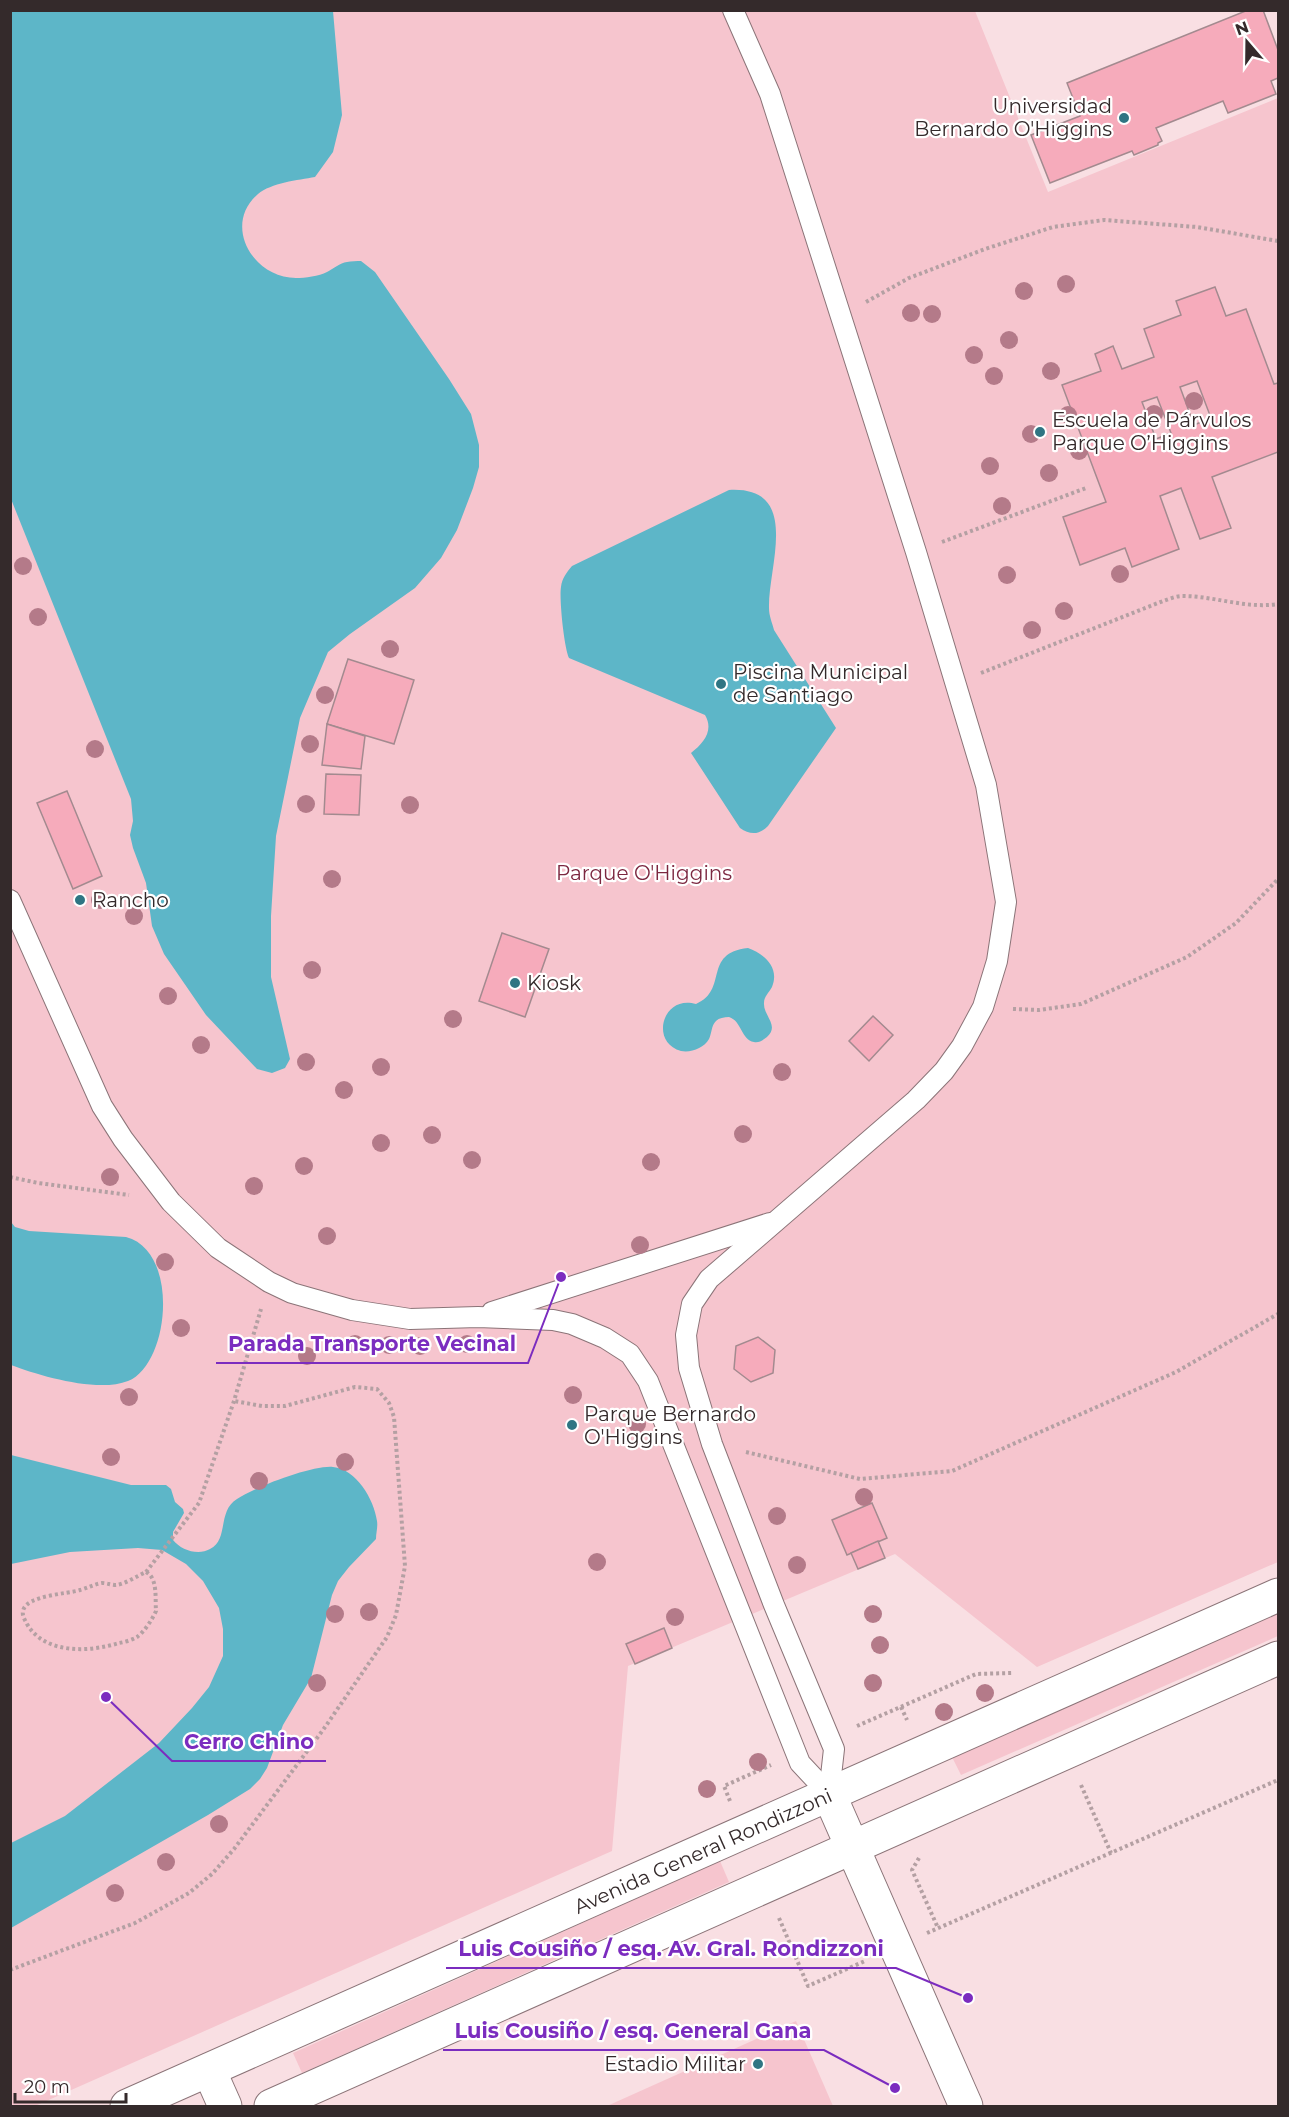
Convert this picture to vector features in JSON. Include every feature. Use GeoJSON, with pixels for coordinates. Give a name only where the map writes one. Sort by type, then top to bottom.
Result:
{"type":"FeatureCollection","features":[{"type":"Feature","properties":{"kind":"main road","name":"Avenida General Rondizzoni"},"geometry":{"type":"LineString","coordinates":[[127,2106],[1278,1595]]}},
{"type":"Feature","properties":{"kind":"main road"},"geometry":{"type":"LineString","coordinates":[[271,2106],[1278,1658]]}},
{"type":"Feature","properties":{"kind":"main road"},"geometry":{"type":"LineString","coordinates":[[829,1794],[966,2106]]}},
{"type":"Feature","properties":{"kind":"main road"},"geometry":{"type":"LineString","coordinates":[[209,2070],[225,2106]]}},
{"type":"Feature","properties":{"kind":"lane"},"geometry":{"type":"LineString","coordinates":[[733,10],[770,94],[916,552],[986,785],[1006,902],[997,961],[983,1008],[962,1046],[944,1071],[916,1100],[709,1279],[692,1304],[686,1335],[689,1368],[712,1443],[774,1605],[834,1749],[829,1794]]}},
{"type":"Feature","properties":{"kind":"lane"},"geometry":{"type":"LineString","coordinates":[[10,900],[102,1106],[123,1139],[171,1202],[218,1248],[269,1282],[292,1293],[352,1310],[410,1319],[478,1317],[553,1320],[572,1324],[605,1338],[630,1354],[648,1381],[800,1763],[829,1794]]}},
{"type":"Feature","properties":{"kind":"lane"},"geometry":{"type":"LineString","coordinates":[[478,1317],[779,1220]]}},
{"type":"Feature","properties":{"kind":"path"},"geometry":{"type":"LineString","coordinates":[[842,316],[909,278],[985,249],[1053,227],[1104,219],[1197,227],[1278,241]]}},
{"type":"Feature","properties":{"kind":"path"},"geometry":{"type":"LineString","coordinates":[[916,552],[1086,488]]}},
{"type":"Feature","properties":{"kind":"path"},"geometry":{"type":"LineString","coordinates":[[955,683],[1180,596],[1237,604],[1266,606],[1278,604]]}},
{"type":"Feature","properties":{"kind":"path"},"geometry":{"type":"LineString","coordinates":[[983,1008],[1040,1010],[1082,1004],[1187,957],[1236,923],[1278,879]]}},
{"type":"Feature","properties":{"kind":"path"},"geometry":{"type":"LineString","coordinates":[[10,1177],[171,1202]]}},
{"type":"Feature","properties":{"kind":"path"},"geometry":{"type":"LineString","coordinates":[[146,1572],[153,1579],[156,1611],[137,1636],[128,1641],[107,1647],[75,1650],[62,1648],[48,1642],[30,1629],[23,1616],[23,1610],[27,1604],[58,1592],[80,1590],[106,1583],[117,1585],[146,1572],[199,1503],[234,1401],[269,1282]]}},
{"type":"Feature","properties":{"kind":"path"},"geometry":{"type":"LineString","coordinates":[[712,1443],[860,1479],[952,1471],[1176,1372],[1278,1314]]}},
{"type":"Feature","properties":{"kind":"path"},"geometry":{"type":"LineString","coordinates":[[10,1970],[135,1923],[189,1893],[212,1874],[258,1819],[323,1730],[387,1637],[396,1615],[405,1566],[394,1417],[389,1403],[377,1389],[355,1386],[285,1406],[262,1406],[234,1401]]}},
{"type":"Feature","properties":{"kind":"path"},"geometry":{"type":"LineString","coordinates":[[830,1738],[901,1707]]}},
{"type":"Feature","properties":{"kind":"path"},"geometry":{"type":"LineString","coordinates":[[724,1786],[797,1754]]}},
{"type":"Feature","properties":{"kind":"path"},"geometry":{"type":"LineString","coordinates":[[921,1853],[912,1870],[938,1928],[1278,1780]]}},
{"type":"Feature","properties":{"kind":"path"},"geometry":{"type":"LineString","coordinates":[[1080,1784],[1112,1853]]}},
{"type":"Feature","properties":{"kind":"path"},"geometry":{"type":"LineString","coordinates":[[766,1887],[808,1986]]}},
{"type":"Feature","properties":{"kind":"green space","name":"Parque O'Higgins"},"geometry":{"type":"Polygon","coordinates":[[[10,11],[975,11],[1048,192],[1278,98],[1278,1562],[1037,1667],[895,1554],[628,1666],[612,1851],[35,2106],[10,2106],[10,11]]]}},
{"type":"Feature","properties":{"kind":"green space"},"geometry":{"type":"Polygon","coordinates":[[[1278,1611],[1278,1636],[961,1775],[951,1755],[1278,1611]]]}},
{"type":"Feature","properties":{"kind":"green space"},"geometry":{"type":"Polygon","coordinates":[[[720,1861],[729,1882],[302,2073],[293,2053],[720,1861]]]}},
{"type":"Feature","properties":{"kind":"green space","name":"Estadio Militar"},"geometry":{"type":"Polygon","coordinates":[[[796,2021],[833,2106],[607,2106],[796,2021]]]}},
{"type":"Feature","properties":{"kind":"water"},"geometry":{"type":"Polygon","coordinates":[[[10,11],[333,11],[342,115],[333,152],[315,177],[277,185],[258,194],[248,207],[243,220],[243,234],[247,248],[256,260],[281,276],[296,278],[312,276],[354,261],[361,261],[375,272],[471,414],[479,445],[479,467],[473,488],[457,530],[441,558],[415,588],[328,652],[300,718],[276,836],[271,916],[271,977],[290,1059],[285,1068],[272,1073],[257,1069],[206,1015],[164,954],[152,926],[146,883],[130,835],[133,821],[131,799],[11,499],[10,11]]]}},
{"type":"Feature","properties":{"kind":"water","name":"Piscina Municipal de Santiago"},"geometry":{"type":"Polygon","coordinates":[[[729,490],[752,492],[766,501],[773,515],[776,532],[769,608],[774,630],[836,728],[768,826],[754,833],[740,828],[691,753],[700,745],[708,731],[708,721],[705,715],[569,658],[561,611],[562,584],[572,566],[729,490]]]}},
{"type":"Feature","properties":{"kind":"water"},"geometry":{"type":"Polygon","coordinates":[[[748,948],[765,958],[774,973],[772,987],[764,1003],[772,1024],[771,1033],[758,1042],[750,1041],[737,1022],[725,1017],[714,1023],[709,1039],[701,1047],[681,1051],[671,1046],[663,1030],[668,1012],[675,1006],[685,1003],[696,1004],[706,998],[712,990],[720,964],[725,957],[734,951],[748,948]]]}},
{"type":"Feature","properties":{"kind":"water"},"geometry":{"type":"Polygon","coordinates":[[[11,1222],[15,1227],[29,1231],[126,1237],[143,1247],[155,1263],[161,1284],[163,1308],[160,1332],[153,1353],[142,1371],[128,1381],[101,1385],[69,1382],[11,1365],[11,1222]]]}},
{"type":"Feature","properties":{"kind":"water"},"geometry":{"type":"Polygon","coordinates":[[[11,1455],[131,1485],[166,1485],[171,1489],[175,1502],[184,1513],[173,1532],[173,1540],[185,1549],[195,1552],[205,1551],[216,1545],[227,1511],[237,1499],[284,1478],[324,1467],[341,1469],[356,1479],[368,1495],[375,1512],[377,1526],[376,1539],[338,1581],[332,1595],[311,1678],[283,1725],[267,1768],[260,1779],[250,1789],[208,1815],[11,1928],[11,1843],[65,1816],[159,1743],[209,1687],[223,1656],[223,1629],[219,1608],[203,1581],[186,1564],[162,1550],[138,1548],[70,1552],[11,1564],[11,1455]]]}},
{"type":"Feature","properties":{"kind":"building"},"geometry":{"type":"Polygon","coordinates":[[[1248,10],[1263,10],[1278,50],[1278,78],[1271,81],[1276,94],[1228,113],[1223,101],[1156,128],[1162,141],[1158,145],[1134,155],[1132,151],[1050,183],[1031,135],[1080,116],[1067,83],[1248,10]]]}},
{"type":"Feature","properties":{"kind":"building"},"geometry":{"type":"Polygon","coordinates":[[[1215,287],[1226,316],[1246,309],[1274,384],[1278,383],[1278,452],[1212,477],[1231,528],[1200,539],[1181,488],[1160,496],[1179,549],[1132,567],[1125,548],[1080,565],[1063,517],[1106,502],[1062,385],[1101,371],[1095,354],[1113,346],[1122,369],[1154,357],[1144,329],[1181,315],[1176,301],[1215,287]],[[1197,381],[1180,387],[1194,425],[1211,418],[1197,381]],[[1157,397],[1142,402],[1156,439],[1171,433],[1157,397]]]}},
{"type":"Feature","properties":{"kind":"building"},"geometry":{"type":"Polygon","coordinates":[[[348,659],[414,680],[394,744],[327,724],[348,659]]]}},
{"type":"Feature","properties":{"kind":"building"},"geometry":{"type":"Polygon","coordinates":[[[327,724],[365,736],[361,769],[322,765],[327,724]]]}},
{"type":"Feature","properties":{"kind":"building"},"geometry":{"type":"Polygon","coordinates":[[[326,774],[361,775],[359,815],[324,814],[326,774]]]}},
{"type":"Feature","properties":{"kind":"building"},"geometry":{"type":"Polygon","coordinates":[[[67,791],[102,876],[73,889],[37,803],[67,791]]]}},
{"type":"Feature","properties":{"kind":"building"},"geometry":{"type":"Polygon","coordinates":[[[502,933],[549,949],[525,1017],[479,1001],[502,933]]]}},
{"type":"Feature","properties":{"kind":"building"},"geometry":{"type":"Polygon","coordinates":[[[873,1016],[893,1035],[869,1061],[849,1041],[873,1016]]]}},
{"type":"Feature","properties":{"kind":"building"},"geometry":{"type":"Polygon","coordinates":[[[758,1337],[775,1350],[773,1373],[751,1382],[734,1369],[736,1346],[758,1337]]]}},
{"type":"Feature","properties":{"kind":"building"},"geometry":{"type":"Polygon","coordinates":[[[872,1503],[887,1538],[847,1555],[832,1520],[872,1503]]]}},
{"type":"Feature","properties":{"kind":"building"},"geometry":{"type":"Polygon","coordinates":[[[878,1541],[885,1558],[858,1569],[851,1553],[878,1541]]]}},
{"type":"Feature","properties":{"kind":"building"},"geometry":{"type":"Polygon","coordinates":[[[664,1628],[672,1648],[635,1664],[626,1644],[664,1628]]]}},
{"type":"Feature","properties":{"kind":"place","name":"Universidad Bernardo O'Higgins"},"geometry":{"type":"Point","coordinates":[1124,118]}},
{"type":"Feature","properties":{"kind":"place","name":"Escuela de Párvulos Parque O’Higgins"},"geometry":{"type":"Point","coordinates":[1040,432]}},
{"type":"Feature","properties":{"kind":"place","name":"Piscina Municipal de Santiago"},"geometry":{"type":"Point","coordinates":[721,684]}},
{"type":"Feature","properties":{"kind":"place","name":"Rancho"},"geometry":{"type":"Point","coordinates":[80,900]}},
{"type":"Feature","properties":{"kind":"place","name":"Kiosk"},"geometry":{"type":"Point","coordinates":[515,983]}},
{"type":"Feature","properties":{"kind":"place","name":"Parada Transporte Vecinal"},"geometry":{"type":"Point","coordinates":[561,1277]}},
{"type":"Feature","properties":{"kind":"place","name":"Parque Bernardo O'Higgins"},"geometry":{"type":"Point","coordinates":[572,1425]}},
{"type":"Feature","properties":{"kind":"place","name":"Cerro Chino"},"geometry":{"type":"Point","coordinates":[106,1697]}},
{"type":"Feature","properties":{"kind":"place","name":"Luis Cousiño / esq. Av. Gral. Rondizzoni"},"geometry":{"type":"Point","coordinates":[968,1998]}},
{"type":"Feature","properties":{"kind":"place","name":"Estadio Militar"},"geometry":{"type":"Point","coordinates":[758,2064]}},
{"type":"Feature","properties":{"kind":"place","name":"Luis Cousiño / esq. General Gana"},"geometry":{"type":"Point","coordinates":[895,2088]}}]}
